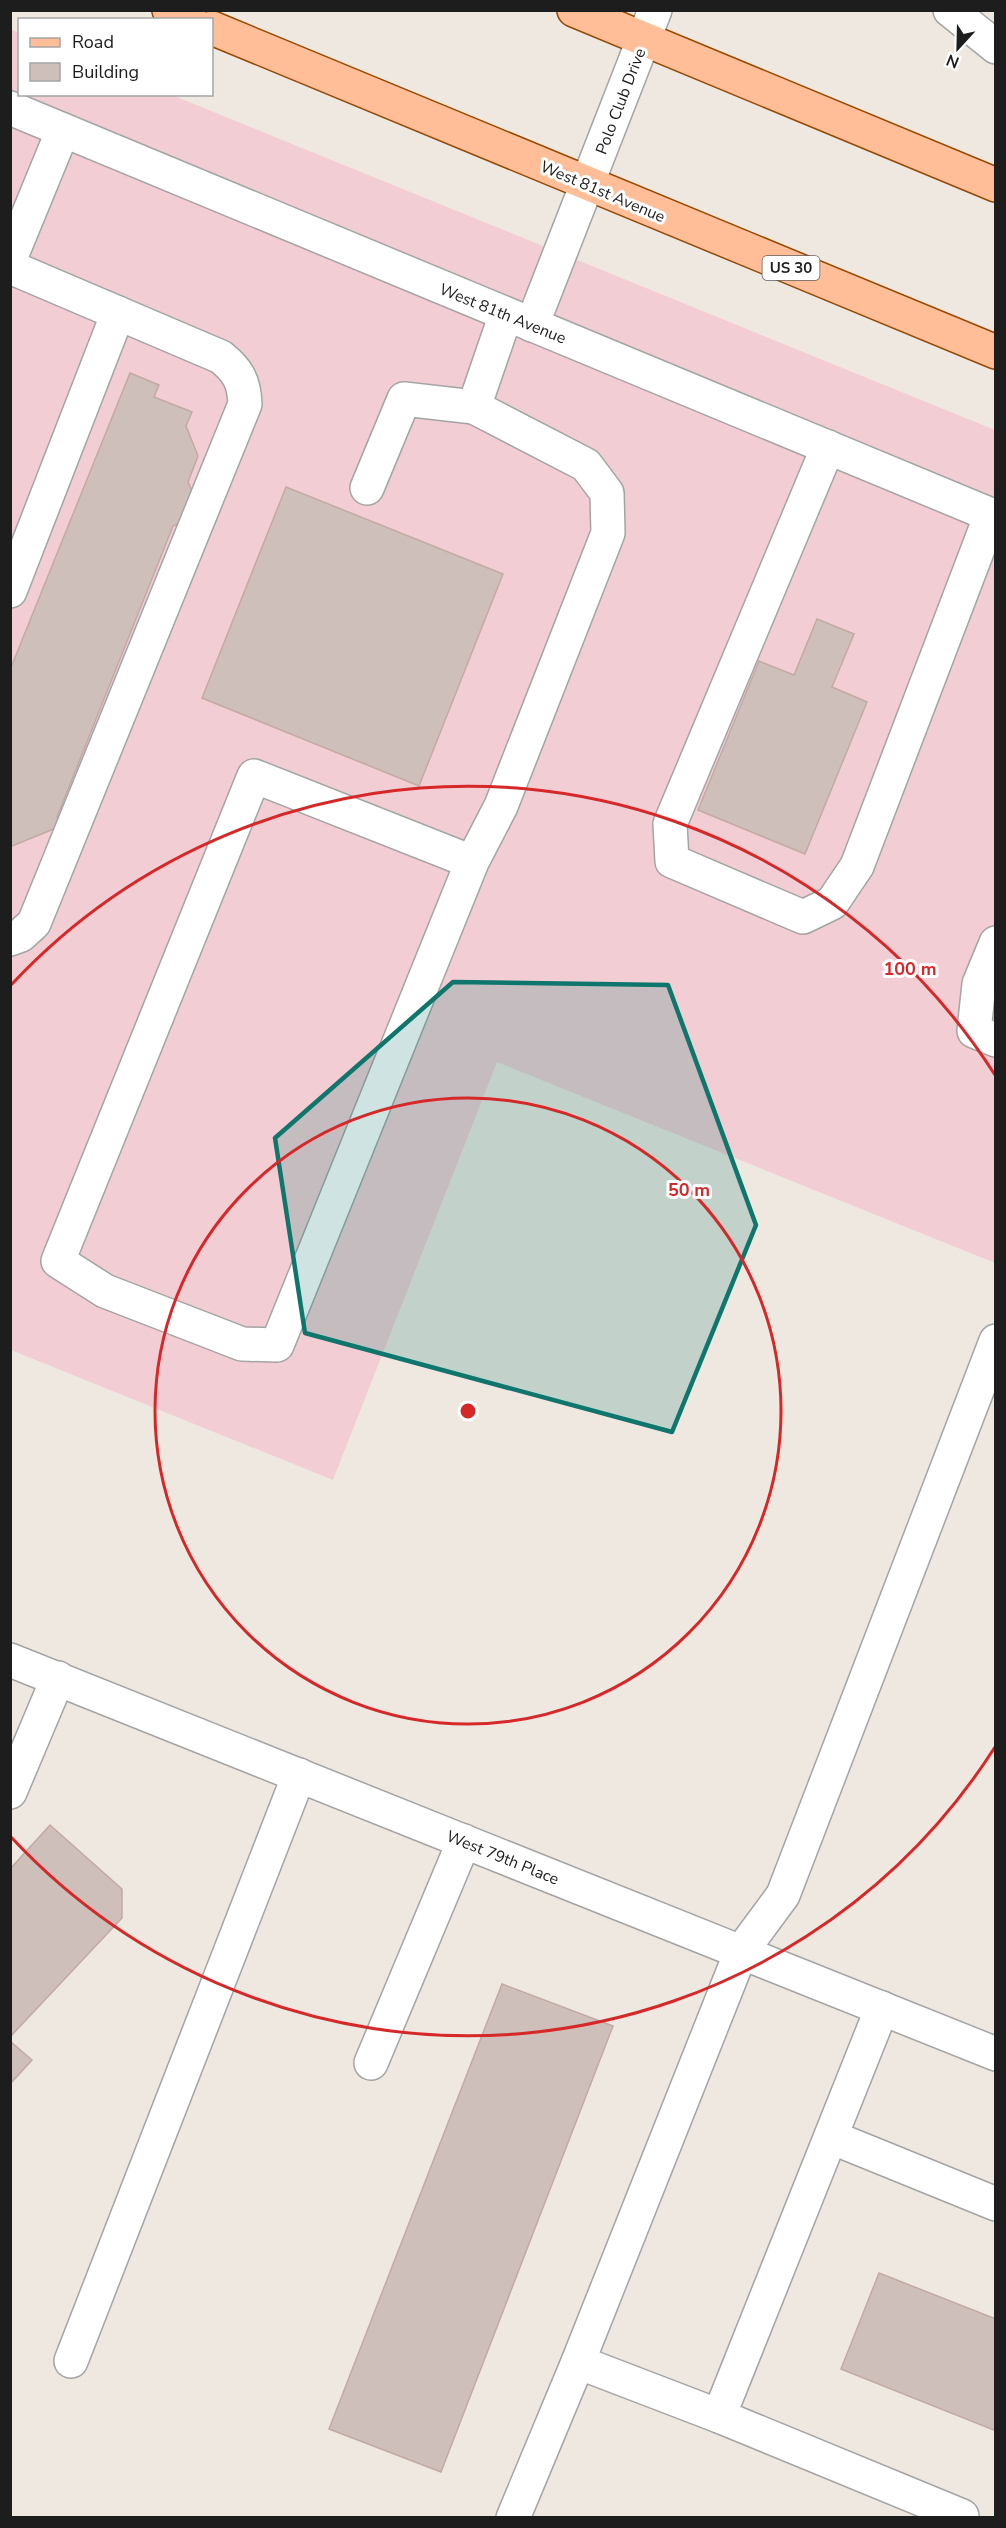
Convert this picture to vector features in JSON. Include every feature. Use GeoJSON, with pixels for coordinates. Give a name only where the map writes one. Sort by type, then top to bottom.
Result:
{"type":"FeatureCollection","features":[{"type":"Feature","properties":{"kind":"main road"},"geometry":{"type":"LineString","coordinates":[[169,10],[187,18]]}},
{"type":"Feature","properties":{"kind":"main road"},"geometry":{"type":"LineString","coordinates":[[574,10],[650,25],[996,185]]}},
{"type":"Feature","properties":{"kind":"main road","name":"West 81st Avenue"},"geometry":{"type":"LineString","coordinates":[[213,28],[996,352]]}},
{"type":"Feature","properties":{"kind":"street"},"geometry":{"type":"LineString","coordinates":[[950,10],[996,46]]}},
{"type":"Feature","properties":{"kind":"street","name":"Polo Club Drive"},"geometry":{"type":"LineString","coordinates":[[474,407],[587,184],[650,25]]}},
{"type":"Feature","properties":{"kind":"street","name":"West 81th Avenue"},"geometry":{"type":"LineString","coordinates":[[10,108],[993,516]]}},
{"type":"Feature","properties":{"kind":"street"},"geometry":{"type":"LineString","coordinates":[[10,260],[63,130]]}},
{"type":"Feature","properties":{"kind":"street"},"geometry":{"type":"LineString","coordinates":[[10,267],[221,357],[237,370],[245,388],[245,404],[34,923],[21,935],[10,939]]}},
{"type":"Feature","properties":{"kind":"street"},"geometry":{"type":"LineString","coordinates":[[10,591],[118,313]]}},
{"type":"Feature","properties":{"kind":"street"},"geometry":{"type":"LineString","coordinates":[[367,488],[404,399],[474,407],[586,465],[607,493],[608,533],[501,806],[472,862],[277,1345],[242,1344],[105,1291],[58,1261],[254,776],[472,862]]}},
{"type":"Feature","properties":{"kind":"street"},"geometry":{"type":"LineString","coordinates":[[828,447],[670,824],[672,861],[803,917],[832,903],[857,866],[993,516]]}},
{"type":"Feature","properties":{"kind":"street"},"geometry":{"type":"LineString","coordinates":[[996,943],[979,984],[974,1031],[996,1040]]}},
{"type":"Feature","properties":{"kind":"street"},"geometry":{"type":"LineString","coordinates":[[513,2517],[578,2362],[741,1952],[783,1895],[996,1341]]}},
{"type":"Feature","properties":{"kind":"street","name":"West 79th Place"},"geometry":{"type":"LineString","coordinates":[[10,1660],[996,2054]]}},
{"type":"Feature","properties":{"kind":"street"},"geometry":{"type":"LineString","coordinates":[[10,1792],[58,1678]]}},
{"type":"Feature","properties":{"kind":"street"},"geometry":{"type":"LineString","coordinates":[[71,2361],[300,1775]]}},
{"type":"Feature","properties":{"kind":"street"},"geometry":{"type":"LineString","coordinates":[[371,2063],[464,1841]]}},
{"type":"Feature","properties":{"kind":"street"},"geometry":{"type":"LineString","coordinates":[[719,2416],[882,2008]]}},
{"type":"Feature","properties":{"kind":"street"},"geometry":{"type":"LineString","coordinates":[[831,2138],[996,2204]]}},
{"type":"Feature","properties":{"kind":"street"},"geometry":{"type":"LineString","coordinates":[[578,2362],[719,2416],[962,2516]]}},
{"type":"Feature","properties":{"kind":"highlighted area"},"geometry":{"type":"Polygon","coordinates":[[[453,982],[668,985],[756,1225],[672,1432],[305,1333],[275,1138],[453,982]]]}},
{"type":"Feature","properties":{"kind":"shaded area"},"geometry":{"type":"Polygon","coordinates":[[[10,29],[18,33],[18,96],[174,96],[995,430],[995,1263],[497,1062],[333,1480],[11,1350],[10,29]]]}},
{"type":"Feature","properties":{"kind":"building"},"geometry":{"type":"Polygon","coordinates":[[[130,373],[159,385],[154,397],[192,412],[186,426],[198,456],[188,482],[193,493],[181,523],[173,526],[57,817],[61,826],[10,847],[10,670],[130,373]]]}},
{"type":"Feature","properties":{"kind":"building"},"geometry":{"type":"Polygon","coordinates":[[[286,487],[503,574],[419,786],[202,698],[286,487]]]}},
{"type":"Feature","properties":{"kind":"building"},"geometry":{"type":"Polygon","coordinates":[[[817,619],[854,634],[832,687],[867,702],[805,854],[698,810],[759,661],[794,675],[817,619]]]}},
{"type":"Feature","properties":{"kind":"building"},"geometry":{"type":"Polygon","coordinates":[[[50,1825],[122,1889],[122,1918],[10,2037],[10,1869],[50,1825]]]}},
{"type":"Feature","properties":{"kind":"building"},"geometry":{"type":"Polygon","coordinates":[[[502,1984],[613,2026],[441,2472],[329,2429],[502,1984]]]}},
{"type":"Feature","properties":{"kind":"building"},"geometry":{"type":"Polygon","coordinates":[[[10,2041],[32,2060],[10,2084],[10,2041]]]}},
{"type":"Feature","properties":{"kind":"building"},"geometry":{"type":"Polygon","coordinates":[[[879,2273],[996,2319],[996,2431],[841,2369],[879,2273]]]}}]}
